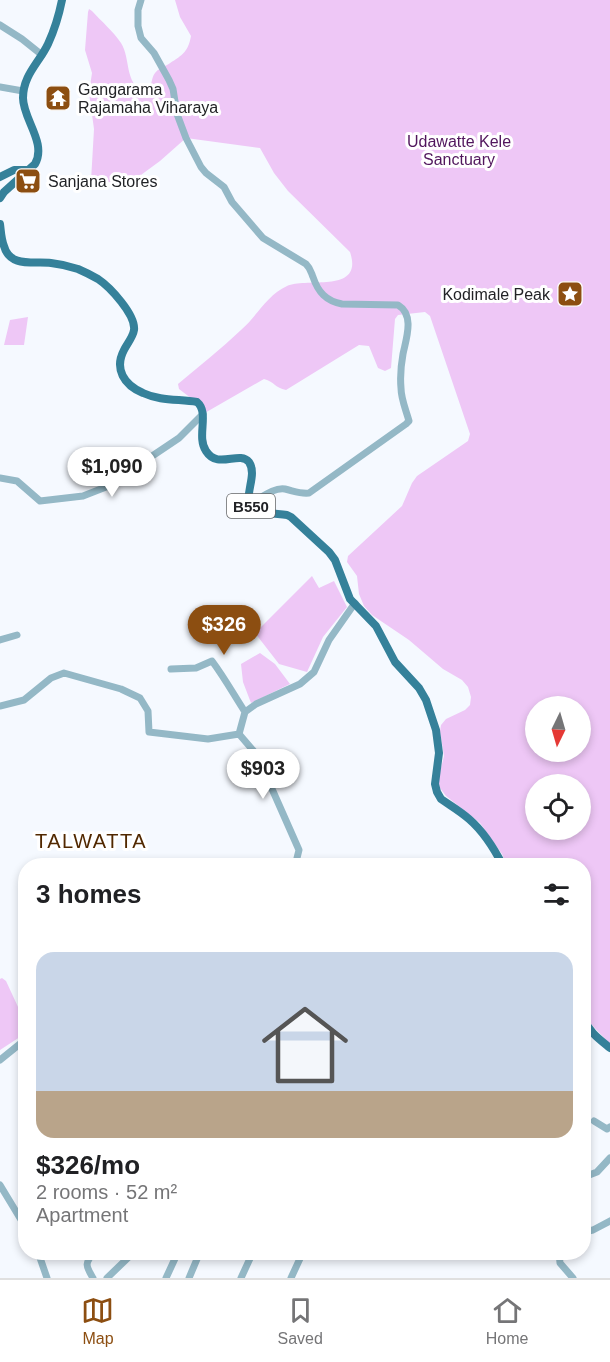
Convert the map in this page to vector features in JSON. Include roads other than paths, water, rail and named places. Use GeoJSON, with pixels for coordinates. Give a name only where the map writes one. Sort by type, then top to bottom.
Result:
{"type":"FeatureCollection","features":[{"type":"Feature","properties":{"kind":"main road"},"geometry":{"type":"LineString","coordinates":[[0,198],[37,162],[37,142],[24,108],[23,91],[28,75],[48,43],[62,0]]}},
{"type":"Feature","properties":{"kind":"main road"},"geometry":{"type":"LineString","coordinates":[[0,177],[14,170],[28,170]]}},
{"type":"Feature","properties":{"kind":"main road"},"geometry":{"type":"LineString","coordinates":[[0,224],[4,246],[11,258],[23,262],[51,263],[71,267],[90,274],[109,289],[126,308],[134,329],[120,358],[119,369],[130,386],[157,398],[197,402],[203,414]]}},
{"type":"Feature","properties":{"kind":"main road","name":"B550"},"geometry":{"type":"LineString","coordinates":[[203,414],[202,441],[210,456],[223,460],[240,458],[247,460],[251,470],[249,504],[264,513],[291,517],[329,552],[338,567],[347,594],[376,626],[395,662],[419,688],[426,700],[436,730],[439,753],[435,784],[439,796],[479,828],[488,838],[499,858]]}},
{"type":"Feature","properties":{"kind":"main road"},"geometry":{"type":"LineString","coordinates":[[591,1031],[610,1048]]}},
{"type":"Feature","properties":{"kind":"street"},"geometry":{"type":"LineString","coordinates":[[141,0],[138,10],[138,26],[141,38],[154,53],[169,80],[173,89],[177,114],[196,159],[206,173],[224,187],[232,202],[263,238],[311,268],[320,292],[328,300],[342,304],[398,305],[402,308],[408,321],[400,389],[409,421],[309,493],[277,490],[249,504]]}},
{"type":"Feature","properties":{"kind":"street"},"geometry":{"type":"LineString","coordinates":[[0,25],[42,55]]}},
{"type":"Feature","properties":{"kind":"street"},"geometry":{"type":"LineString","coordinates":[[0,87],[23,91]]}},
{"type":"Feature","properties":{"kind":"street"},"geometry":{"type":"LineString","coordinates":[[0,478],[17,481],[40,501],[83,496],[106,487],[179,438],[203,414]]}},
{"type":"Feature","properties":{"kind":"street"},"geometry":{"type":"LineString","coordinates":[[239,734],[245,711],[300,684],[314,672],[329,640],[355,603]]}},
{"type":"Feature","properties":{"kind":"street"},"geometry":{"type":"LineString","coordinates":[[0,640],[17,635]]}},
{"type":"Feature","properties":{"kind":"street"},"geometry":{"type":"LineString","coordinates":[[171,669],[196,668],[212,661],[224,675],[245,711]]}},
{"type":"Feature","properties":{"kind":"street"},"geometry":{"type":"LineString","coordinates":[[0,706],[24,700],[51,678],[64,673],[121,689],[140,698],[148,711],[149,732],[208,739],[239,734]]}},
{"type":"Feature","properties":{"kind":"street"},"geometry":{"type":"LineString","coordinates":[[239,734],[257,755],[299,850],[298,858]]}},
{"type":"Feature","properties":{"kind":"street"},"geometry":{"type":"LineString","coordinates":[[0,1060],[18,1045]]}},
{"type":"Feature","properties":{"kind":"street"},"geometry":{"type":"LineString","coordinates":[[594,1121],[607,1129],[610,1127]]}},
{"type":"Feature","properties":{"kind":"street"},"geometry":{"type":"LineString","coordinates":[[591,1174],[597,1172],[610,1158]]}},
{"type":"Feature","properties":{"kind":"street"},"geometry":{"type":"LineString","coordinates":[[0,1185],[18,1215]]}},
{"type":"Feature","properties":{"kind":"street"},"geometry":{"type":"LineString","coordinates":[[591,1230],[610,1221]]}},
{"type":"Feature","properties":{"kind":"street"},"geometry":{"type":"LineString","coordinates":[[41,1260],[47,1278]]}},
{"type":"Feature","properties":{"kind":"street"},"geometry":{"type":"LineString","coordinates":[[87,1260],[86,1266],[93,1278]]}},
{"type":"Feature","properties":{"kind":"street"},"geometry":{"type":"LineString","coordinates":[[107,1278],[126,1260]]}},
{"type":"Feature","properties":{"kind":"street"},"geometry":{"type":"LineString","coordinates":[[166,1278],[174,1260]]}},
{"type":"Feature","properties":{"kind":"street"},"geometry":{"type":"LineString","coordinates":[[189,1278],[197,1260]]}},
{"type":"Feature","properties":{"kind":"street"},"geometry":{"type":"LineString","coordinates":[[241,1278],[249,1260]]}},
{"type":"Feature","properties":{"kind":"street"},"geometry":{"type":"LineString","coordinates":[[291,1278],[299,1260]]}},
{"type":"Feature","properties":{"kind":"street"},"geometry":{"type":"LineString","coordinates":[[560,1260],[573,1278]]}},
{"type":"Feature","properties":{"kind":"place","name":"Gangarama Rajamaha Viharaya"},"geometry":{"type":"Point","coordinates":[58,98]}},
{"type":"Feature","properties":{"kind":"place","name":"Sanjana Stores"},"geometry":{"type":"Point","coordinates":[28,181]}},
{"type":"Feature","properties":{"kind":"place","name":"Kodimale Peak"},"geometry":{"type":"Point","coordinates":[570,294]}},
{"type":"Feature","properties":{"kind":"district","name":"TALWATTA"},"geometry":{"type":"Point","coordinates":[91,841]}},
{"type":"Feature","properties":{"kind":"park label","name":"Udawatte Kele Sanctuary"},"geometry":{"type":"Point","coordinates":[459,150]}}]}
